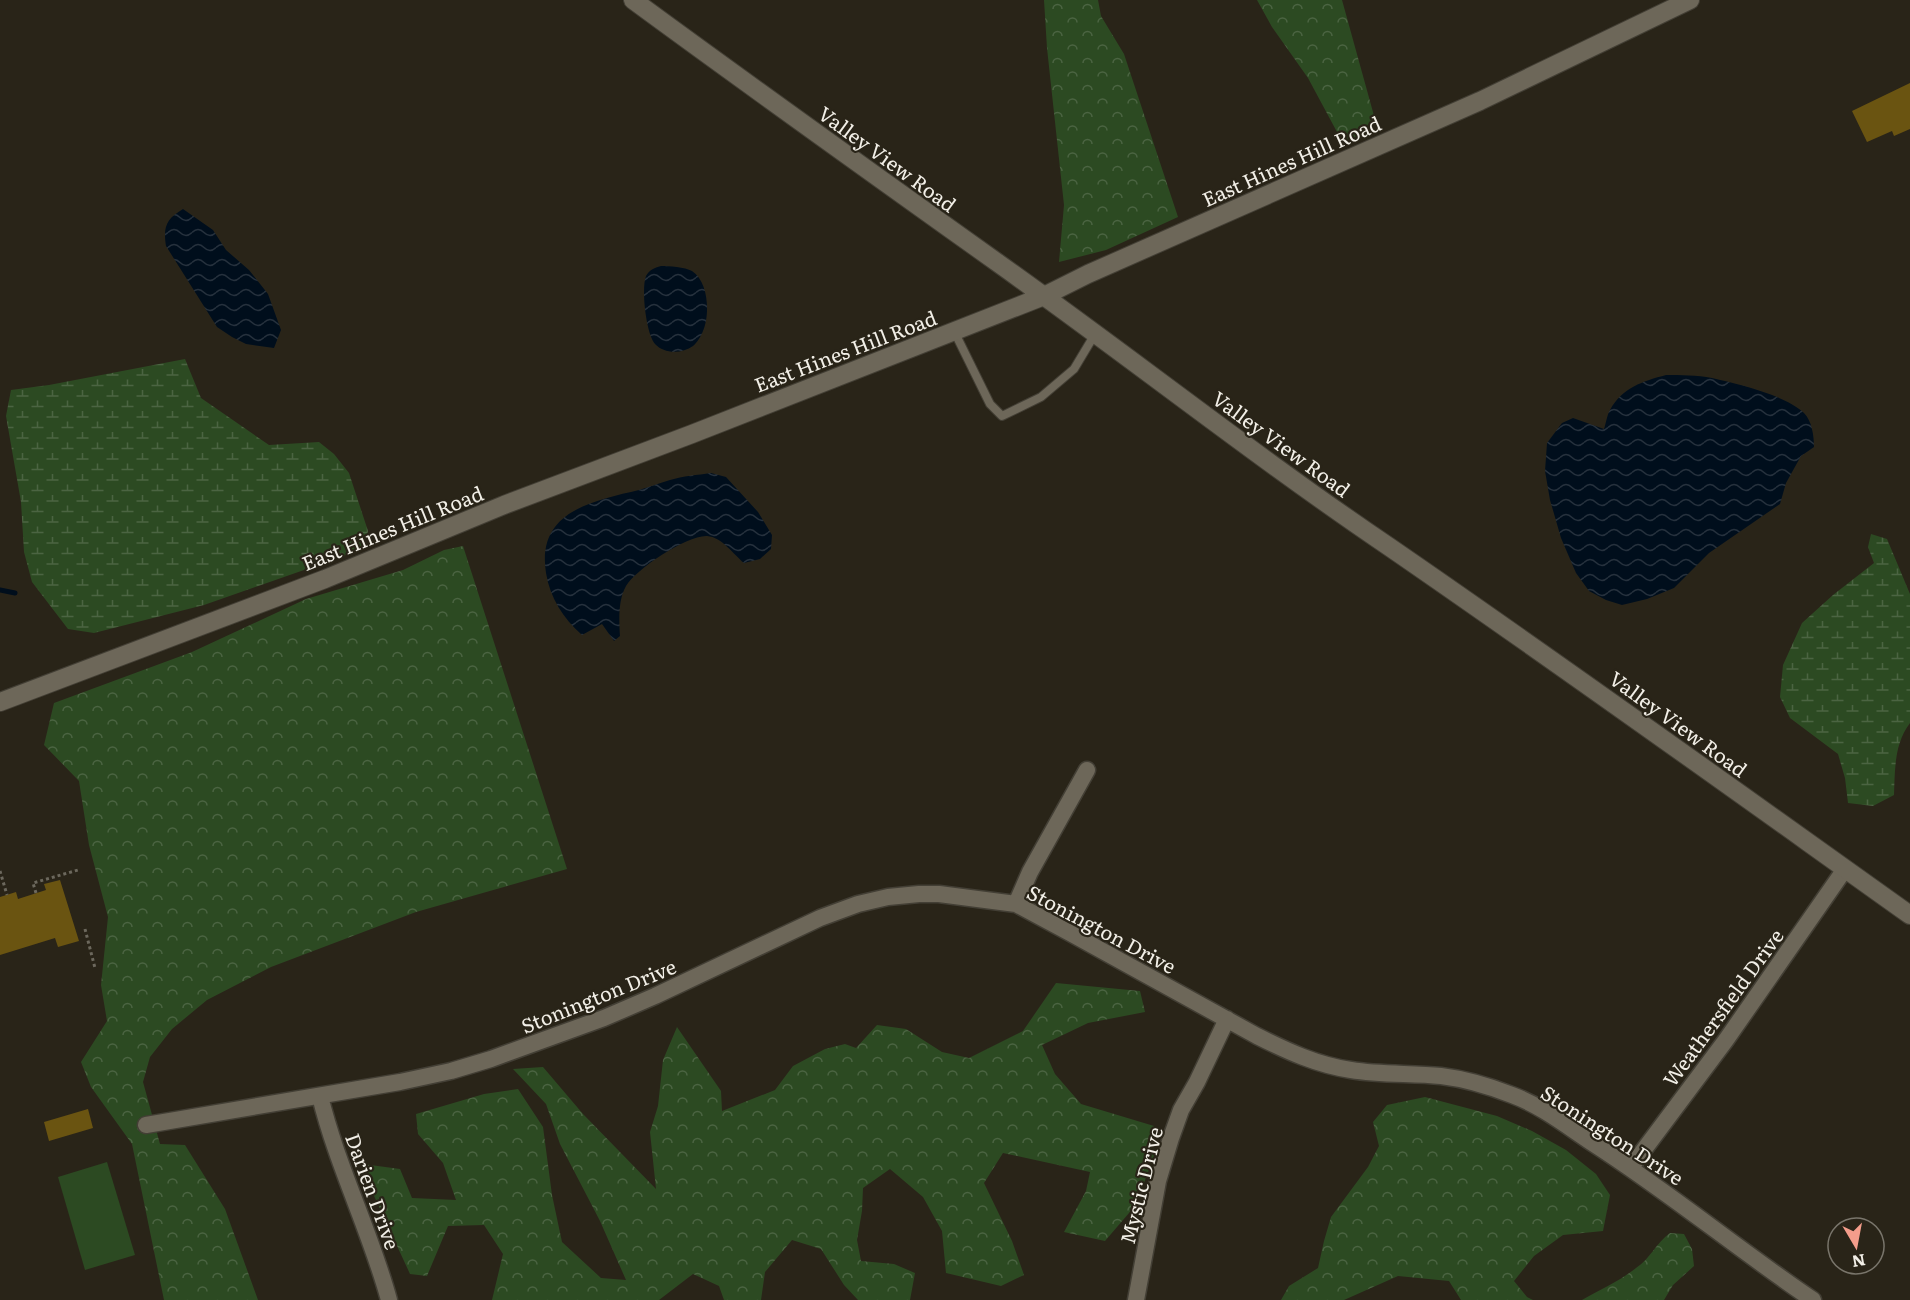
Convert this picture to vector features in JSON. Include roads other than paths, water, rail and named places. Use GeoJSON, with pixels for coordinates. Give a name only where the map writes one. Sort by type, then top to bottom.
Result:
{"type":"FeatureCollection","features":[{"type":"Feature","properties":{"kind":"street","name":"Valley View Road"},"geometry":{"type":"LineString","coordinates":[[633,0],[1379,540],[1477,607],[1910,915]]}},
{"type":"Feature","properties":{"kind":"street","name":"East Hines Hill Road"},"geometry":{"type":"LineString","coordinates":[[0,702],[325,579],[504,505],[1044,296],[1088,274],[1479,101],[1690,0]]}},
{"type":"Feature","properties":{"kind":"street"},"geometry":{"type":"LineString","coordinates":[[1016,904],[1030,872],[1087,770]]}},
{"type":"Feature","properties":{"kind":"street","name":"Weathersfield Drive"},"geometry":{"type":"LineString","coordinates":[[1631,1167],[1726,1040],[1845,869]]}},
{"type":"Feature","properties":{"kind":"street","name":"Stonington Drive"},"geometry":{"type":"LineString","coordinates":[[146,1125],[400,1082],[451,1071],[530,1046],[655,996],[820,918],[858,903],[888,897],[939,894],[1016,904],[1285,1050],[1315,1062],[1348,1070],[1383,1074],[1417,1074],[1463,1080],[1515,1096],[1539,1108],[1631,1167],[1813,1300]]}},
{"type":"Feature","properties":{"kind":"street","name":"Mystic Drive"},"geometry":{"type":"LineString","coordinates":[[1136,1300],[1158,1181],[1171,1138],[1181,1110],[1227,1019]]}},
{"type":"Feature","properties":{"kind":"street","name":"Darien Drive"},"geometry":{"type":"LineString","coordinates":[[320,1096],[331,1137],[371,1242],[389,1300]]}},
{"type":"Feature","properties":{"kind":"lane"},"geometry":{"type":"LineString","coordinates":[[954,331],[990,404],[1002,416],[1041,397],[1074,369],[1095,334]]}},
{"type":"Feature","properties":{"kind":"water"},"geometry":{"type":"Polygon","coordinates":[[[183,209],[213,230],[226,250],[249,270],[268,294],[281,330],[274,348],[246,344],[217,327],[166,246],[167,224],[183,209]]]}},
{"type":"Feature","properties":{"kind":"water"},"geometry":{"type":"Polygon","coordinates":[[[661,266],[692,271],[698,276],[705,291],[707,316],[705,324],[699,339],[689,349],[673,352],[663,350],[655,344],[649,331],[644,300],[646,276],[654,268],[661,266]]]}},
{"type":"Feature","properties":{"kind":"water"},"geometry":{"type":"Polygon","coordinates":[[[1666,375],[1695,376],[1735,383],[1785,401],[1807,416],[1812,429],[1814,447],[1801,456],[1786,483],[1780,504],[1709,553],[1674,588],[1647,599],[1622,605],[1589,591],[1576,573],[1561,538],[1550,500],[1545,471],[1547,443],[1562,423],[1573,418],[1604,429],[1609,412],[1621,396],[1634,386],[1666,375]]]}},
{"type":"Feature","properties":{"kind":"water"},"geometry":{"type":"Polygon","coordinates":[[[711,473],[726,477],[758,512],[772,535],[771,549],[760,559],[744,563],[723,543],[712,537],[698,537],[687,541],[651,562],[626,586],[620,604],[620,636],[614,641],[602,624],[582,635],[558,607],[546,573],[545,552],[550,535],[559,522],[572,512],[604,499],[675,479],[711,473]]]}},
{"type":"Feature","properties":{"kind":"waterway"},"geometry":{"type":"LineString","coordinates":[[0,590],[15,593]]}}]}
